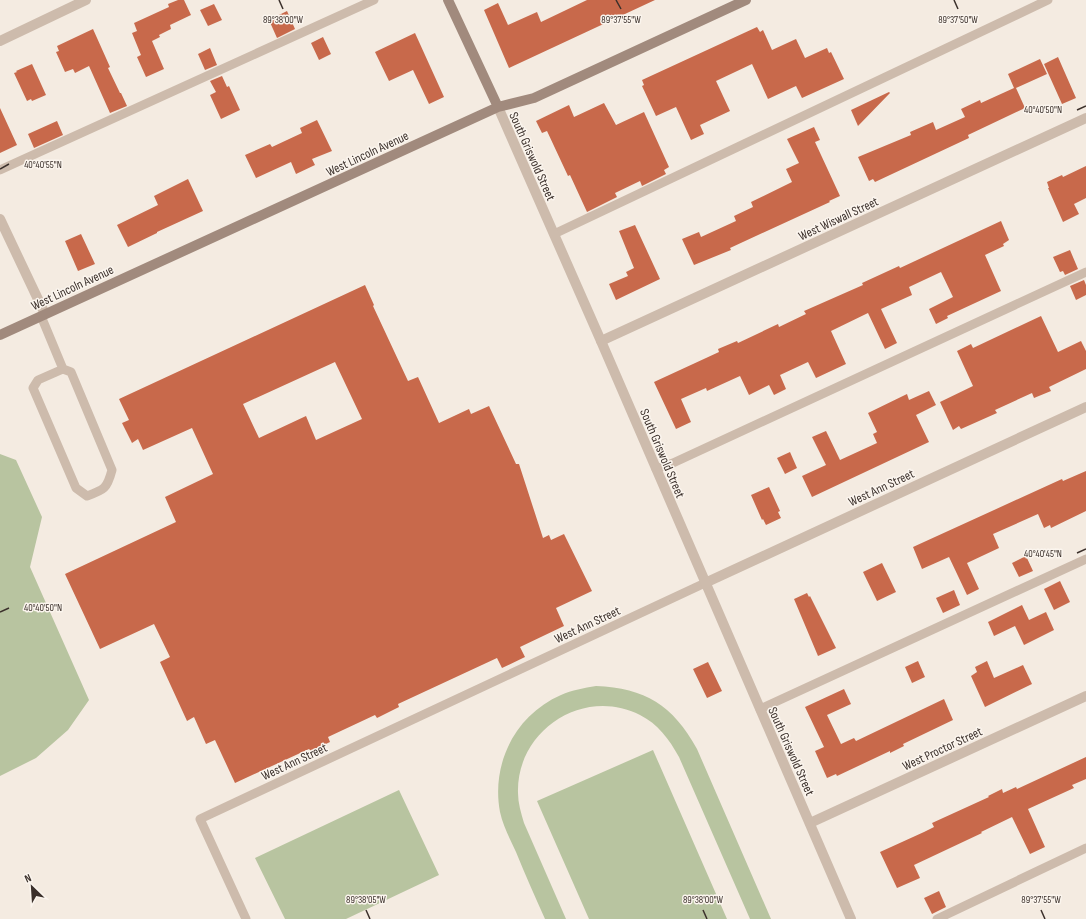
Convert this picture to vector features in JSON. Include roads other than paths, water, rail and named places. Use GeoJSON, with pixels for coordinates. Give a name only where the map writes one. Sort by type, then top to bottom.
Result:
{"type":"FeatureCollection","features":[{"type":"Feature","properties":{"kind":"main road","name":"South Griswold Street"},"geometry":{"type":"LineString","coordinates":[[448,0],[498,107]]}},
{"type":"Feature","properties":{"kind":"main road","name":"West Lincoln Avenue"},"geometry":{"type":"LineString","coordinates":[[0,335],[498,107],[534,98],[746,0]]}},
{"type":"Feature","properties":{"kind":"street"},"geometry":{"type":"LineString","coordinates":[[0,41],[86,0]]}},
{"type":"Feature","properties":{"kind":"street","name":"South Griswold Street"},"geometry":{"type":"LineString","coordinates":[[498,107],[851,919]]}},
{"type":"Feature","properties":{"kind":"street","name":"West Wiswall Street"},"geometry":{"type":"LineString","coordinates":[[601,341],[1086,118]]}},
{"type":"Feature","properties":{"kind":"street"},"geometry":{"type":"LineString","coordinates":[[0,219],[43,315]]}},
{"type":"Feature","properties":{"kind":"street","name":"West Ann Street"},"geometry":{"type":"LineString","coordinates":[[705,583],[1086,407]]}},
{"type":"Feature","properties":{"kind":"street","name":"West Proctor Street"},"geometry":{"type":"LineString","coordinates":[[810,823],[1086,696]]}},
{"type":"Feature","properties":{"kind":"lane"},"geometry":{"type":"LineString","coordinates":[[0,170],[374,0]]}},
{"type":"Feature","properties":{"kind":"lane"},"geometry":{"type":"LineString","coordinates":[[554,234],[1048,0]]}},
{"type":"Feature","properties":{"kind":"lane"},"geometry":{"type":"LineString","coordinates":[[656,469],[1086,272]]}},
{"type":"Feature","properties":{"kind":"lane"},"geometry":{"type":"LineString","coordinates":[[43,315],[63,369],[70,372],[112,470],[108,483],[101,491],[87,496],[76,488],[34,388],[38,380],[63,369]]}},
{"type":"Feature","properties":{"kind":"lane"},"geometry":{"type":"LineString","coordinates":[[760,709],[1086,559]]}},
{"type":"Feature","properties":{"kind":"lane","name":"West Ann Street"},"geometry":{"type":"LineString","coordinates":[[246,919],[200,819],[705,583]]}},
{"type":"Feature","properties":{"kind":"lane"},"geometry":{"type":"LineString","coordinates":[[937,919],[1086,848]]}}]}
